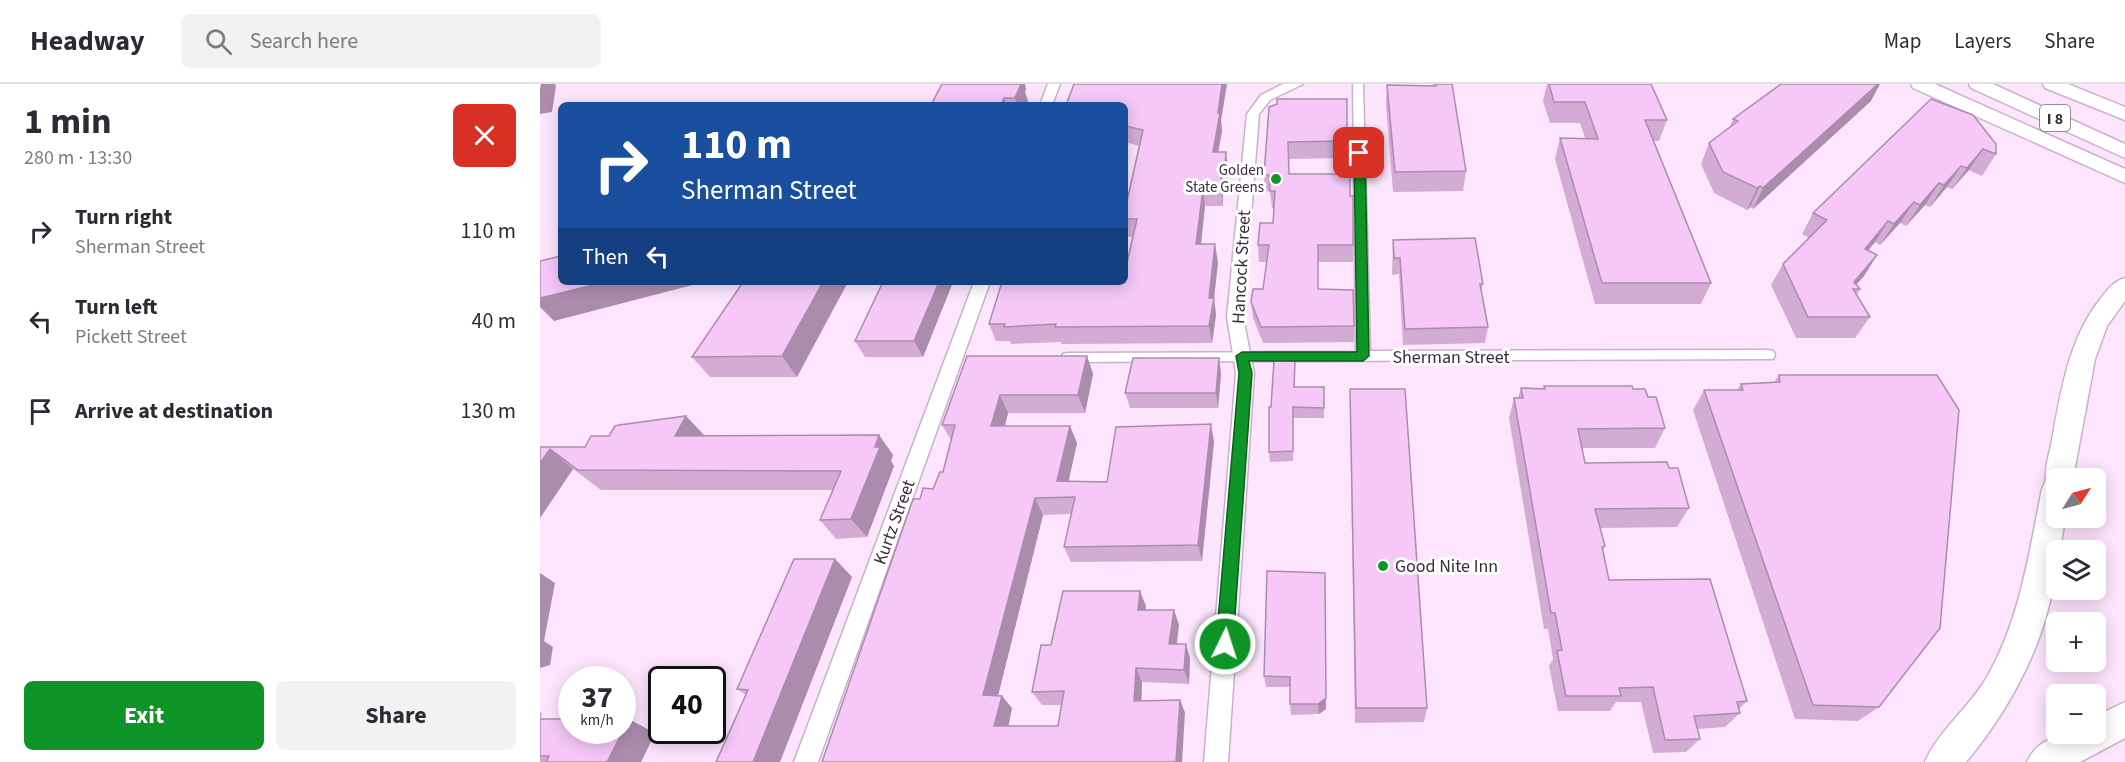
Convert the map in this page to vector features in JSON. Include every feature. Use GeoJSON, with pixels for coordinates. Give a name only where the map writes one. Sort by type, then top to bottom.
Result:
{"type":"FeatureCollection","features":[{"type":"Feature","properties":{"kind":"highway"},"geometry":{"type":"LineString","coordinates":[[1920,84],[2125,177]]}},
{"type":"Feature","properties":{"kind":"highway","name":"I 8"},"geometry":{"type":"LineString","coordinates":[[1978,84],[2125,152]]}},
{"type":"Feature","properties":{"kind":"highway"},"geometry":{"type":"LineString","coordinates":[[2052,84],[2125,114]]}},
{"type":"Feature","properties":{"kind":"highway","name":"I 8"},"geometry":{"type":"LineString","coordinates":[[2083,84],[2125,100]]}},
{"type":"Feature","properties":{"kind":"highway"},"geometry":{"type":"LineString","coordinates":[[2061,468],[2082,359],[2094,328],[2107,307],[2125,286]]}},
{"type":"Feature","properties":{"kind":"highway"},"geometry":{"type":"LineString","coordinates":[[1943,762],[1970,731],[1993,698],[2013,660],[2036,592],[2048,528]]}},
{"type":"Feature","properties":{"kind":"highway"},"geometry":{"type":"LineString","coordinates":[[2044,762],[2125,719]]}},
{"type":"Feature","properties":{"kind":"street"},"geometry":{"type":"LineString","coordinates":[[1047,102],[1054,84]]}},
{"type":"Feature","properties":{"kind":"street","name":"Hancock Street"},"geometry":{"type":"LineString","coordinates":[[1216,762],[1243,412],[1245,373],[1235,317],[1253,114],[1258,104],[1266,97],[1298,84]]}},
{"type":"Feature","properties":{"kind":"street"},"geometry":{"type":"LineString","coordinates":[[1358,84],[1363,356]]}},
{"type":"Feature","properties":{"kind":"street","name":"Kurtz Street"},"geometry":{"type":"LineString","coordinates":[[806,762],[962,357],[981,285]]}},
{"type":"Feature","properties":{"kind":"street","name":"Sherman Street"},"geometry":{"type":"LineString","coordinates":[[1059,358],[1768,356]]}},
{"type":"Feature","properties":{"kind":"building"},"geometry":{"type":"Polygon","coordinates":[[[942,84],[1021,84],[1015,98],[1004,98],[1002,102],[933,102],[942,84]]]}},
{"type":"Feature","properties":{"kind":"building"},"geometry":{"type":"Polygon","coordinates":[[[1074,84],[1222,84],[1218,113],[1220,113],[1213,152],[1226,152],[1225,167],[1221,167],[1221,189],[1203,189],[1196,244],[1215,244],[1209,298],[1214,298],[1209,326],[1055,327],[1056,324],[1004,327],[1005,324],[989,324],[1001,285],[1128,285],[1128,258],[1137,219],[1128,219],[1128,197],[1143,130],[1128,127],[1128,102],[1067,102],[1074,84]]]}},
{"type":"Feature","properties":{"kind":"building"},"geometry":{"type":"Polygon","coordinates":[[[1436,84],[1452,84],[1466,171],[1395,172],[1387,85],[1436,86],[1436,84]]]}},
{"type":"Feature","properties":{"kind":"building"},"geometry":{"type":"Polygon","coordinates":[[[1549,84],[1651,84],[1667,120],[1645,120],[1711,283],[1602,283],[1560,138],[1598,139],[1585,102],[1554,102],[1549,84]]]}},
{"type":"Feature","properties":{"kind":"building"},"geometry":{"type":"Polygon","coordinates":[[[1781,84],[1878,84],[1763,188],[1760,186],[1757,188],[1723,172],[1709,143],[1738,121],[1733,119],[1781,84]]]}},
{"type":"Feature","properties":{"kind":"building"},"geometry":{"type":"Polygon","coordinates":[[[1277,99],[1347,99],[1347,141],[1288,142],[1289,174],[1350,174],[1350,196],[1353,196],[1353,245],[1318,245],[1318,289],[1353,290],[1354,326],[1261,327],[1251,302],[1253,289],[1263,289],[1269,245],[1258,245],[1260,223],[1273,223],[1275,191],[1270,191],[1269,175],[1264,175],[1269,107],[1277,104],[1277,99]]]}},
{"type":"Feature","properties":{"kind":"building"},"geometry":{"type":"Polygon","coordinates":[[[1931,99],[1973,115],[1996,144],[1996,154],[1983,149],[1967,168],[1961,166],[1944,185],[1939,183],[1920,205],[1914,202],[1894,224],[1888,221],[1865,249],[1877,255],[1854,282],[1860,289],[1853,289],[1870,317],[1808,317],[1783,264],[1827,220],[1813,213],[1931,99]]]}},
{"type":"Feature","properties":{"kind":"building"},"geometry":{"type":"Polygon","coordinates":[[[1475,238],[1488,327],[1405,329],[1400,258],[1394,258],[1393,240],[1475,238]]]}},
{"type":"Feature","properties":{"kind":"building"},"geometry":{"type":"Polygon","coordinates":[[[558,257],[558,285],[593,285],[540,298],[540,261],[558,257]]]}},
{"type":"Feature","properties":{"kind":"building"},"geometry":{"type":"Polygon","coordinates":[[[741,285],[821,285],[782,356],[692,357],[741,285]]]}},
{"type":"Feature","properties":{"kind":"building"},"geometry":{"type":"Polygon","coordinates":[[[882,285],[938,285],[914,341],[855,341],[882,285]]]}},
{"type":"Feature","properties":{"kind":"building"},"geometry":{"type":"Polygon","coordinates":[[[967,356],[1087,356],[1078,395],[1000,395],[991,426],[1070,426],[1057,481],[1107,482],[1116,427],[1211,424],[1198,545],[1064,547],[1075,497],[1035,498],[983,695],[1002,696],[994,726],[1058,726],[1064,691],[1032,692],[1041,645],[1051,645],[1063,591],[1140,591],[1138,610],[1174,610],[1169,644],[1186,644],[1184,670],[1136,668],[1134,701],[1180,700],[1176,762],[822,762],[913,499],[920,499],[923,488],[933,489],[940,472],[943,472],[955,425],[942,425],[967,356]]]}},
{"type":"Feature","properties":{"kind":"building"},"geometry":{"type":"Polygon","coordinates":[[[1133,358],[1219,358],[1216,393],[1125,393],[1133,358]]]}},
{"type":"Feature","properties":{"kind":"building"},"geometry":{"type":"Polygon","coordinates":[[[1274,360],[1295,361],[1294,387],[1324,387],[1324,408],[1293,407],[1293,451],[1269,452],[1269,407],[1271,407],[1274,360]]]}},
{"type":"Feature","properties":{"kind":"building"},"geometry":{"type":"Polygon","coordinates":[[[1779,375],[1937,375],[1959,410],[1940,628],[1879,707],[1813,705],[1704,390],[1743,390],[1741,384],[1780,382],[1779,375]]]}},
{"type":"Feature","properties":{"kind":"building"},"geometry":{"type":"Polygon","coordinates":[[[1544,386],[1632,386],[1633,389],[1645,389],[1648,397],[1656,397],[1665,428],[1578,429],[1585,463],[1667,462],[1669,468],[1678,468],[1689,508],[1595,509],[1605,546],[1602,547],[1609,580],[1710,579],[1747,701],[1737,702],[1740,713],[1694,716],[1700,739],[1665,740],[1653,687],[1619,688],[1621,696],[1566,696],[1557,651],[1562,650],[1555,613],[1551,613],[1514,398],[1523,398],[1521,388],[1545,389],[1544,386]]]}},
{"type":"Feature","properties":{"kind":"building","name":"Good Nite Inn"},"geometry":{"type":"Polygon","coordinates":[[[1350,389],[1405,389],[1427,708],[1356,708],[1350,389]]]}},
{"type":"Feature","properties":{"kind":"building"},"geometry":{"type":"Polygon","coordinates":[[[686,416],[675,436],[879,435],[875,447],[880,447],[851,519],[820,520],[841,471],[578,470],[550,449],[540,463],[540,447],[585,447],[591,436],[609,436],[615,426],[686,416]]]}},
{"type":"Feature","properties":{"kind":"building"},"geometry":{"type":"Polygon","coordinates":[[[794,559],[835,559],[753,762],[716,762],[726,744],[748,690],[737,689],[794,559]]]}},
{"type":"Feature","properties":{"kind":"building"},"geometry":{"type":"Polygon","coordinates":[[[1267,571],[1325,573],[1326,698],[1318,704],[1290,704],[1290,677],[1264,676],[1267,571]]]}},
{"type":"Feature","properties":{"kind":"building"},"geometry":{"type":"Polygon","coordinates":[[[540,719],[558,719],[558,744],[616,744],[607,762],[546,762],[549,756],[540,756],[540,719]]]}},
{"type":"Feature","properties":{"kind":"place","name":"Golden State Greens"},"geometry":{"type":"Point","coordinates":[1276,179]}},
{"type":"Feature","properties":{"kind":"place","name":"Good Nite Inn"},"geometry":{"type":"Point","coordinates":[1383,566]}},
{"type":"Feature","properties":{"kind":"route"},"geometry":{"type":"LineString","coordinates":[[1225,644],[1245,373],[1242,356],[1363,356],[1359,153]]}}]}
